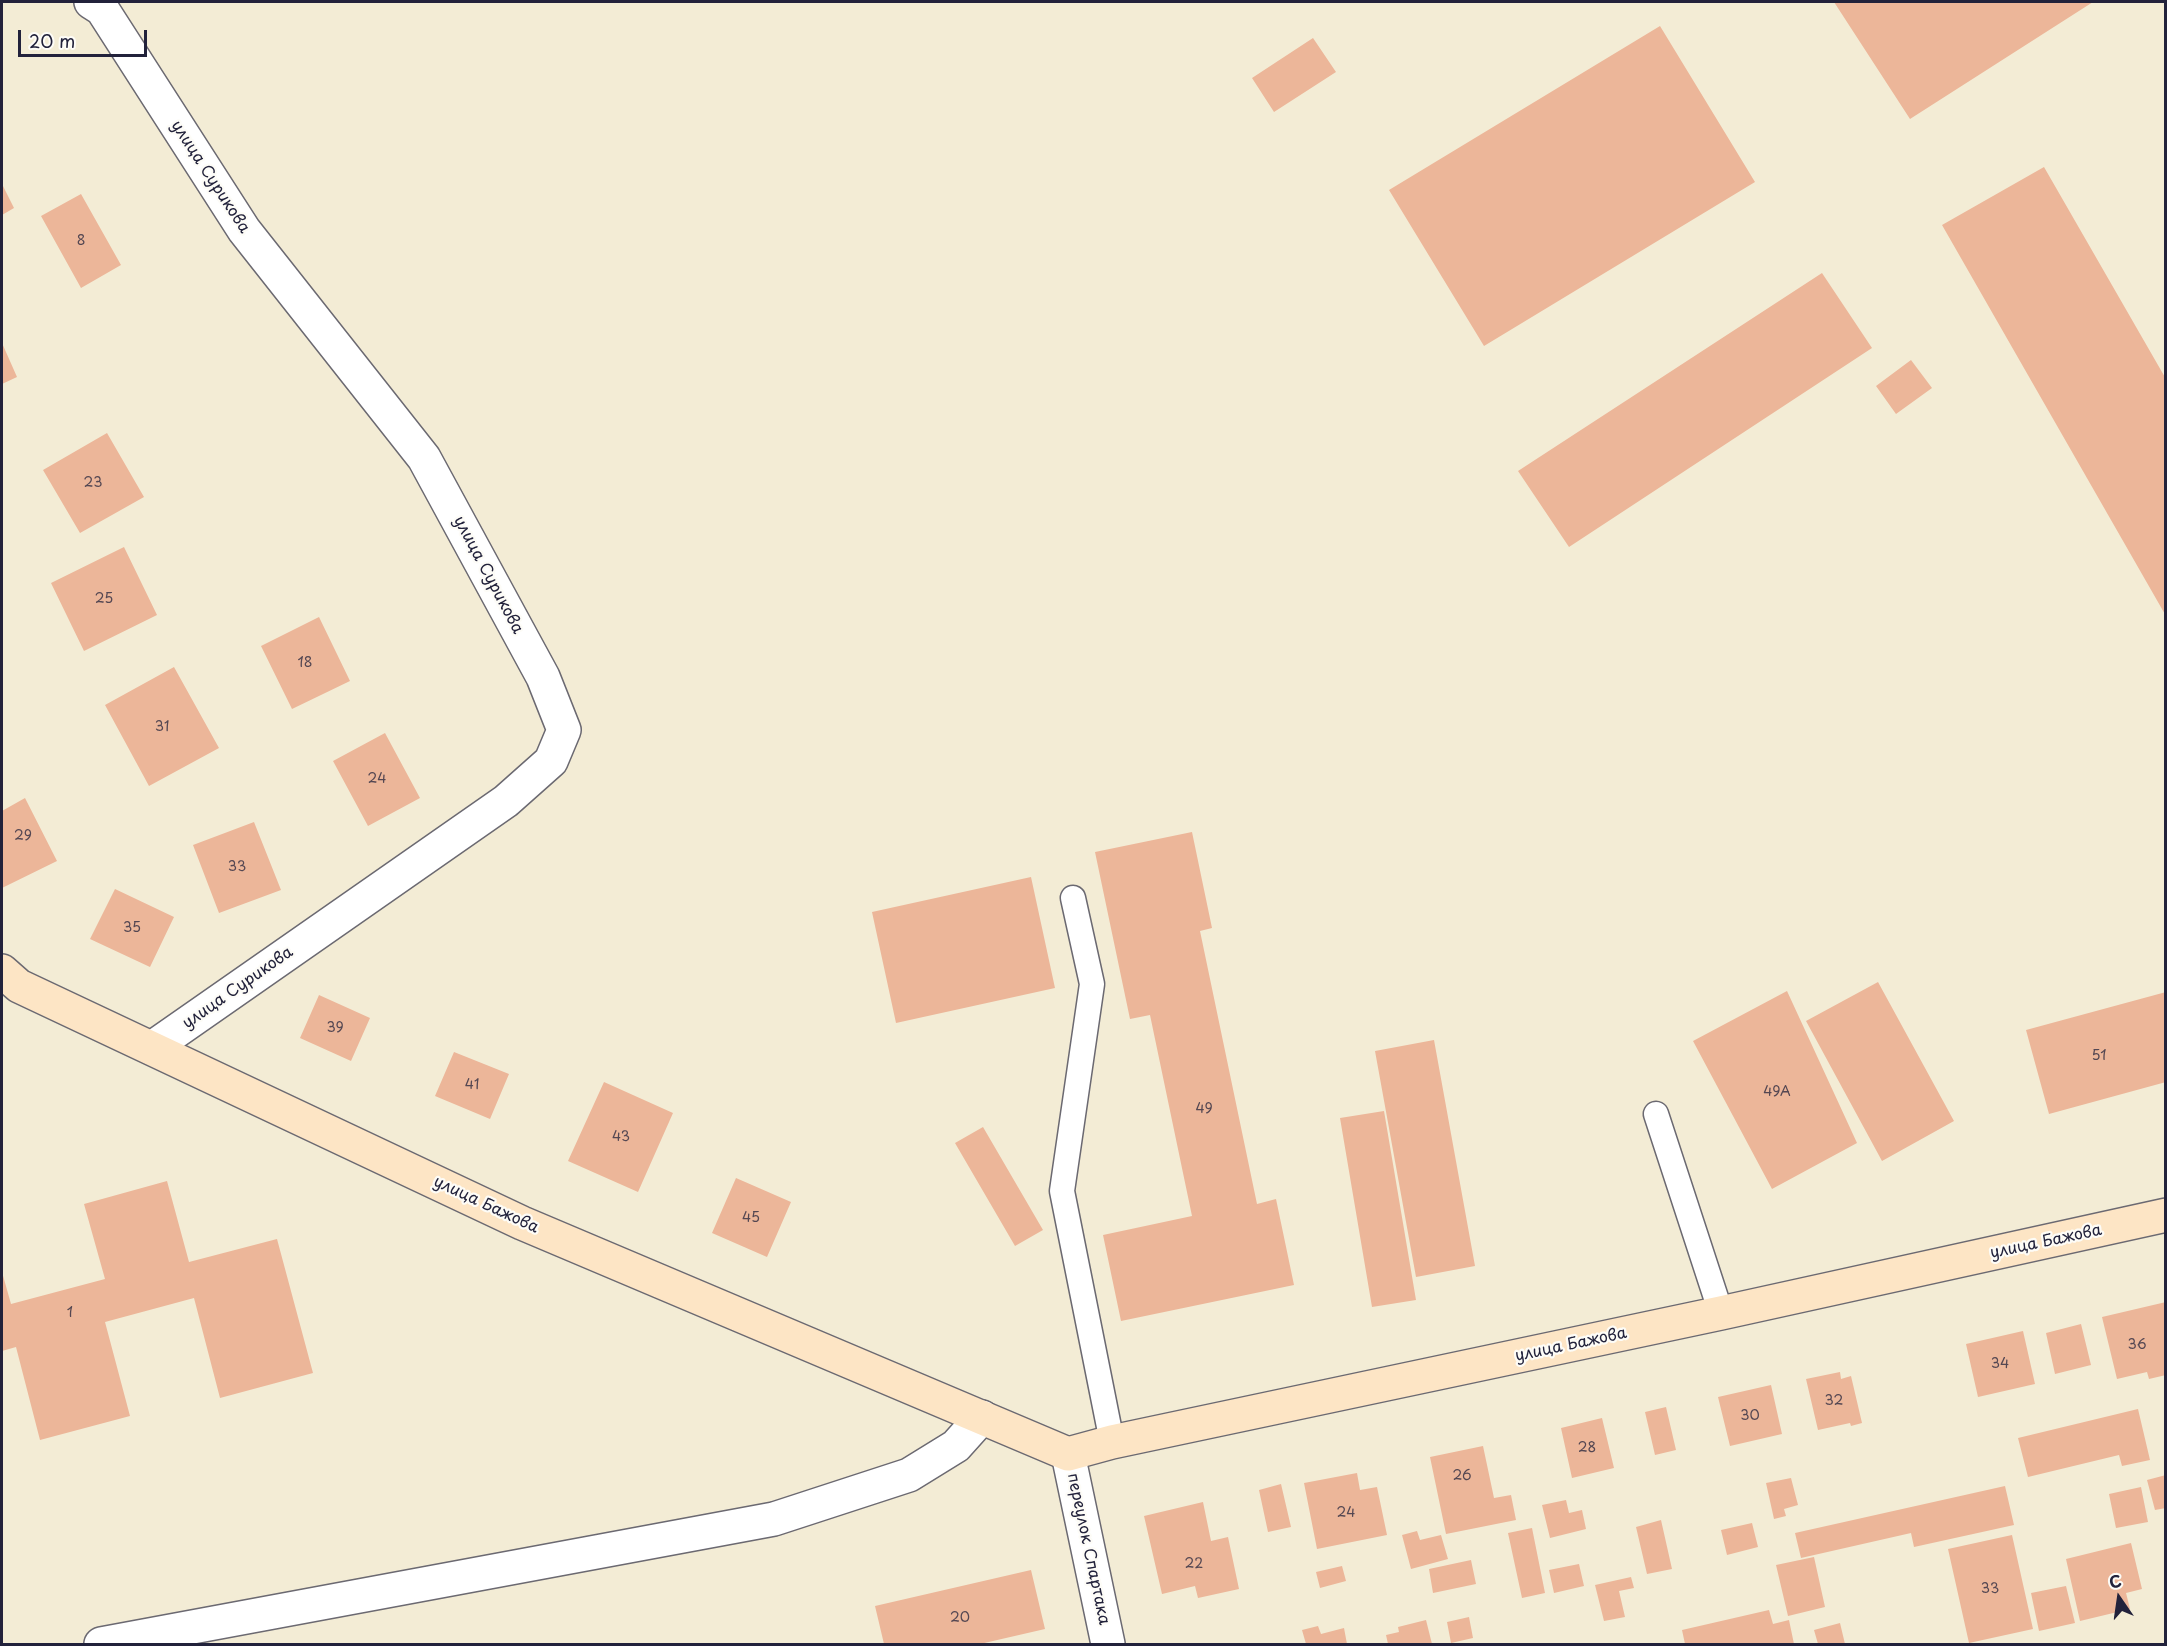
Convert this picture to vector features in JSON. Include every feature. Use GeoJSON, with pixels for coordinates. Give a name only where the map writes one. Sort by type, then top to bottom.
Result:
{"type":"FeatureCollection","features":[{"type":"Feature","properties":{"kind":"main road","name":"улица Бажова"},"geometry":{"type":"LineString","coordinates":[[2,971],[19,986],[522,1223],[1068,1454],[1112,1442],[1721,1313],[2166,1215]]}},
{"type":"Feature","properties":{"kind":"street","name":"улица Сурикова"},"geometry":{"type":"LineString","coordinates":[[91,2],[102,9],[244,230],[424,458],[543,677],[564,730],[551,761],[506,801],[152,1048]]}},
{"type":"Feature","properties":{"kind":"street"},"geometry":{"type":"LineString","coordinates":[[101,1644],[774,1519],[909,1475],[956,1446],[982,1417]]}},
{"type":"Feature","properties":{"kind":"street","name":"переулок Спартака"},"geometry":{"type":"LineString","coordinates":[[1068,1454],[1108,1644]]}},
{"type":"Feature","properties":{"kind":"lane"},"geometry":{"type":"LineString","coordinates":[[1073,898],[1092,984],[1062,1191],[1112,1442]]}},
{"type":"Feature","properties":{"kind":"lane"},"geometry":{"type":"LineString","coordinates":[[1656,1114],[1721,1313]]}},
{"type":"Feature","properties":{"kind":"building"},"geometry":{"type":"Polygon","coordinates":[[[1834,2],[2093,2],[1910,119],[1834,2]]]}},
{"type":"Feature","properties":{"kind":"building"},"geometry":{"type":"Polygon","coordinates":[[[1660,26],[1755,182],[1484,346],[1389,190],[1660,26]]]}},
{"type":"Feature","properties":{"kind":"building"},"geometry":{"type":"Polygon","coordinates":[[[1313,38],[1336,72],[1274,112],[1252,78],[1313,38]]]}},
{"type":"Feature","properties":{"kind":"building"},"geometry":{"type":"Polygon","coordinates":[[[2044,167],[2166,379],[2166,616],[1942,225],[2044,167]]]}},
{"type":"Feature","properties":{"kind":"building"},"geometry":{"type":"Polygon","coordinates":[[[2,184],[14,208],[2,215],[2,184]]]}},
{"type":"Feature","properties":{"kind":"building"},"geometry":{"type":"Polygon","coordinates":[[[81,194],[121,265],[81,288],[41,216],[81,194]]]}},
{"type":"Feature","properties":{"kind":"building"},"geometry":{"type":"Polygon","coordinates":[[[1822,273],[1872,348],[1569,547],[1518,471],[1822,273]]]}},
{"type":"Feature","properties":{"kind":"building"},"geometry":{"type":"Polygon","coordinates":[[[2,343],[17,377],[2,384],[2,343]]]}},
{"type":"Feature","properties":{"kind":"building"},"geometry":{"type":"Polygon","coordinates":[[[1911,360],[1932,388],[1896,414],[1876,386],[1911,360]]]}},
{"type":"Feature","properties":{"kind":"building"},"geometry":{"type":"Polygon","coordinates":[[[107,433],[144,497],[80,533],[43,470],[107,433]]]}},
{"type":"Feature","properties":{"kind":"building"},"geometry":{"type":"Polygon","coordinates":[[[124,547],[157,615],[84,651],[51,583],[124,547]]]}},
{"type":"Feature","properties":{"kind":"building"},"geometry":{"type":"Polygon","coordinates":[[[319,617],[350,681],[292,709],[261,646],[319,617]]]}},
{"type":"Feature","properties":{"kind":"building"},"geometry":{"type":"Polygon","coordinates":[[[174,667],[219,748],[149,786],[105,705],[174,667]]]}},
{"type":"Feature","properties":{"kind":"building"},"geometry":{"type":"Polygon","coordinates":[[[385,733],[420,798],[368,826],[333,761],[385,733]]]}},
{"type":"Feature","properties":{"kind":"building"},"geometry":{"type":"Polygon","coordinates":[[[25,798],[57,861],[2,888],[2,811],[25,798]]]}},
{"type":"Feature","properties":{"kind":"building"},"geometry":{"type":"Polygon","coordinates":[[[254,822],[281,890],[219,913],[193,845],[254,822]]]}},
{"type":"Feature","properties":{"kind":"building"},"geometry":{"type":"Polygon","coordinates":[[[1192,832],[1212,928],[1200,931],[1257,1204],[1276,1199],[1294,1285],[1121,1321],[1103,1235],[1192,1216],[1150,1015],[1130,1019],[1095,852],[1192,832]]]}},
{"type":"Feature","properties":{"kind":"building"},"geometry":{"type":"Polygon","coordinates":[[[1031,877],[1055,988],[896,1023],[872,912],[1031,877]]]}},
{"type":"Feature","properties":{"kind":"building"},"geometry":{"type":"Polygon","coordinates":[[[115,889],[174,917],[150,967],[90,939],[115,889]]]}},
{"type":"Feature","properties":{"kind":"building"},"geometry":{"type":"Polygon","coordinates":[[[1878,982],[1954,1121],[1882,1161],[1806,1021],[1878,982]]]}},
{"type":"Feature","properties":{"kind":"building"},"geometry":{"type":"Polygon","coordinates":[[[1787,991],[1857,1143],[1772,1189],[1693,1041],[1787,991]]]}},
{"type":"Feature","properties":{"kind":"building"},"geometry":{"type":"Polygon","coordinates":[[[2166,992],[2166,1082],[2049,1114],[2026,1030],[2166,992]]]}},
{"type":"Feature","properties":{"kind":"building"},"geometry":{"type":"Polygon","coordinates":[[[319,995],[370,1018],[351,1061],[300,1038],[319,995]]]}},
{"type":"Feature","properties":{"kind":"building"},"geometry":{"type":"Polygon","coordinates":[[[1434,1040],[1475,1266],[1416,1277],[1375,1051],[1434,1040]]]}},
{"type":"Feature","properties":{"kind":"building"},"geometry":{"type":"Polygon","coordinates":[[[454,1052],[509,1074],[490,1119],[435,1096],[454,1052]]]}},
{"type":"Feature","properties":{"kind":"building"},"geometry":{"type":"Polygon","coordinates":[[[604,1082],[673,1113],[638,1192],[568,1161],[604,1082]]]}},
{"type":"Feature","properties":{"kind":"building"},"geometry":{"type":"Polygon","coordinates":[[[1384,1111],[1416,1300],[1372,1307],[1340,1118],[1384,1111]]]}},
{"type":"Feature","properties":{"kind":"building"},"geometry":{"type":"Polygon","coordinates":[[[983,1127],[1043,1230],[1015,1246],[955,1143],[983,1127]]]}},
{"type":"Feature","properties":{"kind":"building"},"geometry":{"type":"Polygon","coordinates":[[[736,1178],[791,1202],[767,1257],[712,1233],[736,1178]]]}},
{"type":"Feature","properties":{"kind":"building"},"geometry":{"type":"Polygon","coordinates":[[[167,1181],[189,1262],[277,1239],[313,1373],[220,1398],[194,1298],[105,1322],[130,1416],[40,1440],[16,1347],[2,1351],[2,1272],[11,1304],[105,1279],[84,1204],[167,1181]]]}},
{"type":"Feature","properties":{"kind":"building"},"geometry":{"type":"Polygon","coordinates":[[[2166,1302],[2166,1375],[2149,1379],[2147,1372],[2117,1379],[2102,1317],[2166,1302]]]}},
{"type":"Feature","properties":{"kind":"building"},"geometry":{"type":"Polygon","coordinates":[[[2081,1324],[2091,1365],[2055,1374],[2046,1333],[2081,1324]]]}},
{"type":"Feature","properties":{"kind":"building"},"geometry":{"type":"Polygon","coordinates":[[[2023,1331],[2035,1384],[1978,1397],[1966,1344],[2023,1331]]]}},
{"type":"Feature","properties":{"kind":"building"},"geometry":{"type":"Polygon","coordinates":[[[1840,1372],[1841,1379],[1851,1376],[1862,1423],[1851,1426],[1850,1423],[1818,1430],[1806,1379],[1840,1372]]]}},
{"type":"Feature","properties":{"kind":"building"},"geometry":{"type":"Polygon","coordinates":[[[1771,1385],[1782,1434],[1730,1446],[1718,1397],[1771,1385]]]}},
{"type":"Feature","properties":{"kind":"building"},"geometry":{"type":"Polygon","coordinates":[[[1666,1407],[1676,1450],[1655,1455],[1645,1412],[1666,1407]]]}},
{"type":"Feature","properties":{"kind":"building"},"geometry":{"type":"Polygon","coordinates":[[[2138,1409],[2150,1460],[2122,1466],[2119,1455],[2028,1477],[2018,1438],[2138,1409]]]}},
{"type":"Feature","properties":{"kind":"building"},"geometry":{"type":"Polygon","coordinates":[[[1602,1418],[1614,1468],[1572,1478],[1561,1428],[1602,1418]]]}},
{"type":"Feature","properties":{"kind":"building"},"geometry":{"type":"Polygon","coordinates":[[[1483,1446],[1494,1498],[1511,1495],[1516,1520],[1446,1534],[1430,1457],[1483,1446]]]}},
{"type":"Feature","properties":{"kind":"building"},"geometry":{"type":"Polygon","coordinates":[[[1357,1473],[1360,1490],[1377,1487],[1387,1535],[1317,1549],[1304,1483],[1357,1473]]]}},
{"type":"Feature","properties":{"kind":"building"},"geometry":{"type":"Polygon","coordinates":[[[2166,1475],[2166,1508],[2155,1510],[2147,1480],[2166,1475]]]}},
{"type":"Feature","properties":{"kind":"building"},"geometry":{"type":"Polygon","coordinates":[[[1791,1478],[1798,1505],[1784,1509],[1786,1516],[1774,1519],[1766,1483],[1791,1478]]]}},
{"type":"Feature","properties":{"kind":"building"},"geometry":{"type":"Polygon","coordinates":[[[1281,1484],[1291,1527],[1268,1532],[1259,1490],[1281,1484]]]}},
{"type":"Feature","properties":{"kind":"building"},"geometry":{"type":"Polygon","coordinates":[[[2005,1486],[2014,1525],[1914,1547],[1911,1533],[1801,1558],[1795,1533],[2005,1486]]]}},
{"type":"Feature","properties":{"kind":"building"},"geometry":{"type":"Polygon","coordinates":[[[2141,1487],[2148,1522],[2116,1528],[2109,1494],[2141,1487]]]}},
{"type":"Feature","properties":{"kind":"building"},"geometry":{"type":"Polygon","coordinates":[[[1566,1500],[1569,1513],[1582,1510],[1586,1529],[1550,1538],[1542,1505],[1566,1500]]]}},
{"type":"Feature","properties":{"kind":"building"},"geometry":{"type":"Polygon","coordinates":[[[1203,1502],[1211,1541],[1228,1537],[1239,1589],[1198,1598],[1195,1586],[1162,1594],[1144,1516],[1203,1502]]]}},
{"type":"Feature","properties":{"kind":"building"},"geometry":{"type":"Polygon","coordinates":[[[1661,1520],[1672,1569],[1647,1574],[1636,1527],[1661,1520]]]}},
{"type":"Feature","properties":{"kind":"building"},"geometry":{"type":"Polygon","coordinates":[[[1752,1523],[1758,1547],[1727,1555],[1721,1530],[1752,1523]]]}},
{"type":"Feature","properties":{"kind":"building"},"geometry":{"type":"Polygon","coordinates":[[[1532,1528],[1545,1593],[1522,1598],[1508,1533],[1532,1528]]]}},
{"type":"Feature","properties":{"kind":"building"},"geometry":{"type":"Polygon","coordinates":[[[1417,1531],[1420,1540],[1441,1535],[1448,1559],[1411,1569],[1402,1535],[1417,1531]]]}},
{"type":"Feature","properties":{"kind":"building"},"geometry":{"type":"Polygon","coordinates":[[[2012,1535],[2033,1629],[1969,1643],[1948,1549],[2012,1535]]]}},
{"type":"Feature","properties":{"kind":"building"},"geometry":{"type":"Polygon","coordinates":[[[2131,1543],[2142,1589],[2126,1593],[2130,1609],[2080,1621],[2066,1559],[2131,1543]]]}},
{"type":"Feature","properties":{"kind":"building"},"geometry":{"type":"Polygon","coordinates":[[[1814,1557],[1825,1607],[1788,1616],[1776,1565],[1814,1557]]]}},
{"type":"Feature","properties":{"kind":"building"},"geometry":{"type":"Polygon","coordinates":[[[1471,1560],[1476,1584],[1433,1593],[1429,1569],[1471,1560]]]}},
{"type":"Feature","properties":{"kind":"building"},"geometry":{"type":"Polygon","coordinates":[[[1579,1564],[1584,1586],[1554,1593],[1549,1570],[1579,1564]]]}},
{"type":"Feature","properties":{"kind":"building"},"geometry":{"type":"Polygon","coordinates":[[[1342,1566],[1346,1581],[1320,1588],[1316,1572],[1342,1566]]]}},
{"type":"Feature","properties":{"kind":"building"},"geometry":{"type":"Polygon","coordinates":[[[1031,1570],[1045,1629],[980,1644],[884,1644],[875,1606],[1031,1570]]]}},
{"type":"Feature","properties":{"kind":"building"},"geometry":{"type":"Polygon","coordinates":[[[1631,1577],[1634,1588],[1619,1591],[1625,1617],[1604,1621],[1595,1585],[1631,1577]]]}},
{"type":"Feature","properties":{"kind":"building"},"geometry":{"type":"Polygon","coordinates":[[[2066,1586],[2075,1623],[2039,1631],[2031,1593],[2066,1586]]]}},
{"type":"Feature","properties":{"kind":"building"},"geometry":{"type":"Polygon","coordinates":[[[1769,1610],[1773,1624],[1789,1620],[1794,1644],[1685,1644],[1682,1630],[1769,1610]]]}},
{"type":"Feature","properties":{"kind":"building"},"geometry":{"type":"Polygon","coordinates":[[[1469,1617],[1473,1638],[1451,1643],[1447,1622],[1469,1617]]]}},
{"type":"Feature","properties":{"kind":"building"},"geometry":{"type":"Polygon","coordinates":[[[1426,1620],[1432,1644],[1388,1644],[1386,1635],[1399,1632],[1398,1627],[1426,1620]]]}},
{"type":"Feature","properties":{"kind":"building"},"geometry":{"type":"Polygon","coordinates":[[[1840,1623],[1845,1644],[1818,1644],[1814,1630],[1840,1623]]]}},
{"type":"Feature","properties":{"kind":"building"},"geometry":{"type":"Polygon","coordinates":[[[1318,1626],[1321,1634],[1344,1628],[1347,1644],[1306,1644],[1302,1630],[1318,1626]]]}}]}
